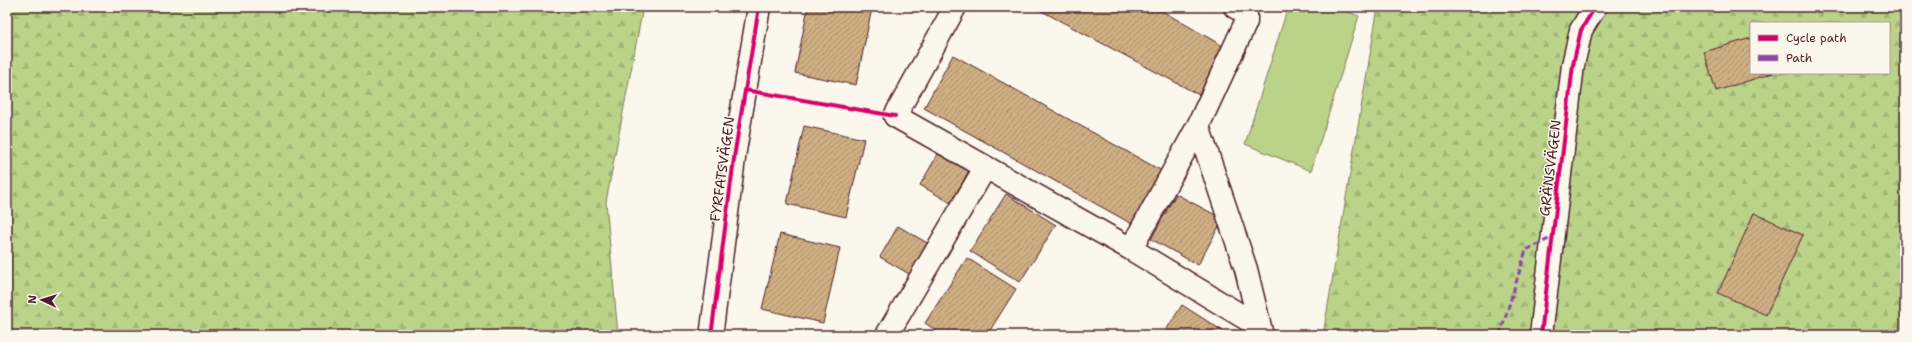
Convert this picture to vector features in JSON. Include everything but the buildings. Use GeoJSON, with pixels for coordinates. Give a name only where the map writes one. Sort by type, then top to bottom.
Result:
{"type":"FeatureCollection","features":[{"type":"Feature","properties":{"kind":"street","name":"FYRFATSVÄGEN"},"geometry":{"type":"LineString","coordinates":[[713,335],[712,329],[735,151],[760,7]]}},
{"type":"Feature","properties":{"kind":"street"},"geometry":{"type":"LineString","coordinates":[[955,7],[895,116],[1131,249],[1261,331]]}},
{"type":"Feature","properties":{"kind":"street"},"geometry":{"type":"LineString","coordinates":[[1131,249],[1198,126],[1246,22],[1246,13],[1234,7]]}},
{"type":"Feature","properties":{"kind":"street","name":"GRÄNSVÄGEN"},"geometry":{"type":"LineString","coordinates":[[1541,335],[1573,65],[1581,30],[1595,7]]}},
{"type":"Feature","properties":{"kind":"street"},"geometry":{"type":"LineString","coordinates":[[1198,126],[1246,269],[1261,331]]}},
{"type":"Feature","properties":{"kind":"street"},"geometry":{"type":"LineString","coordinates":[[887,335],[985,168]]}},
{"type":"Feature","properties":{"kind":"green space"},"geometry":{"type":"Polygon","coordinates":[[[7,7],[643,7],[606,202],[618,335],[7,335],[7,7]]]}},
{"type":"Feature","properties":{"kind":"green space"},"geometry":{"type":"Polygon","coordinates":[[[1288,7],[1335,7],[1359,16],[1311,171],[1245,144],[1288,7]]]}},
{"type":"Feature","properties":{"kind":"green space"},"geometry":{"type":"Polygon","coordinates":[[[1378,7],[1905,7],[1905,335],[1323,335],[1378,7]]]}},
{"type":"Feature","properties":{"kind":"marked path"},"geometry":{"type":"LineString","coordinates":[[1500,335],[1526,250],[1553,237]]}},
{"type":"Feature","properties":{"kind":"cycle path"},"geometry":{"type":"LineString","coordinates":[[713,335],[712,329],[735,151],[759,7]]}},
{"type":"Feature","properties":{"kind":"cycle path"},"geometry":{"type":"LineString","coordinates":[[1541,335],[1573,65],[1581,30],[1595,7]]}},
{"type":"Feature","properties":{"kind":"cycle path"},"geometry":{"type":"LineString","coordinates":[[745,90],[895,116]]}}]}
